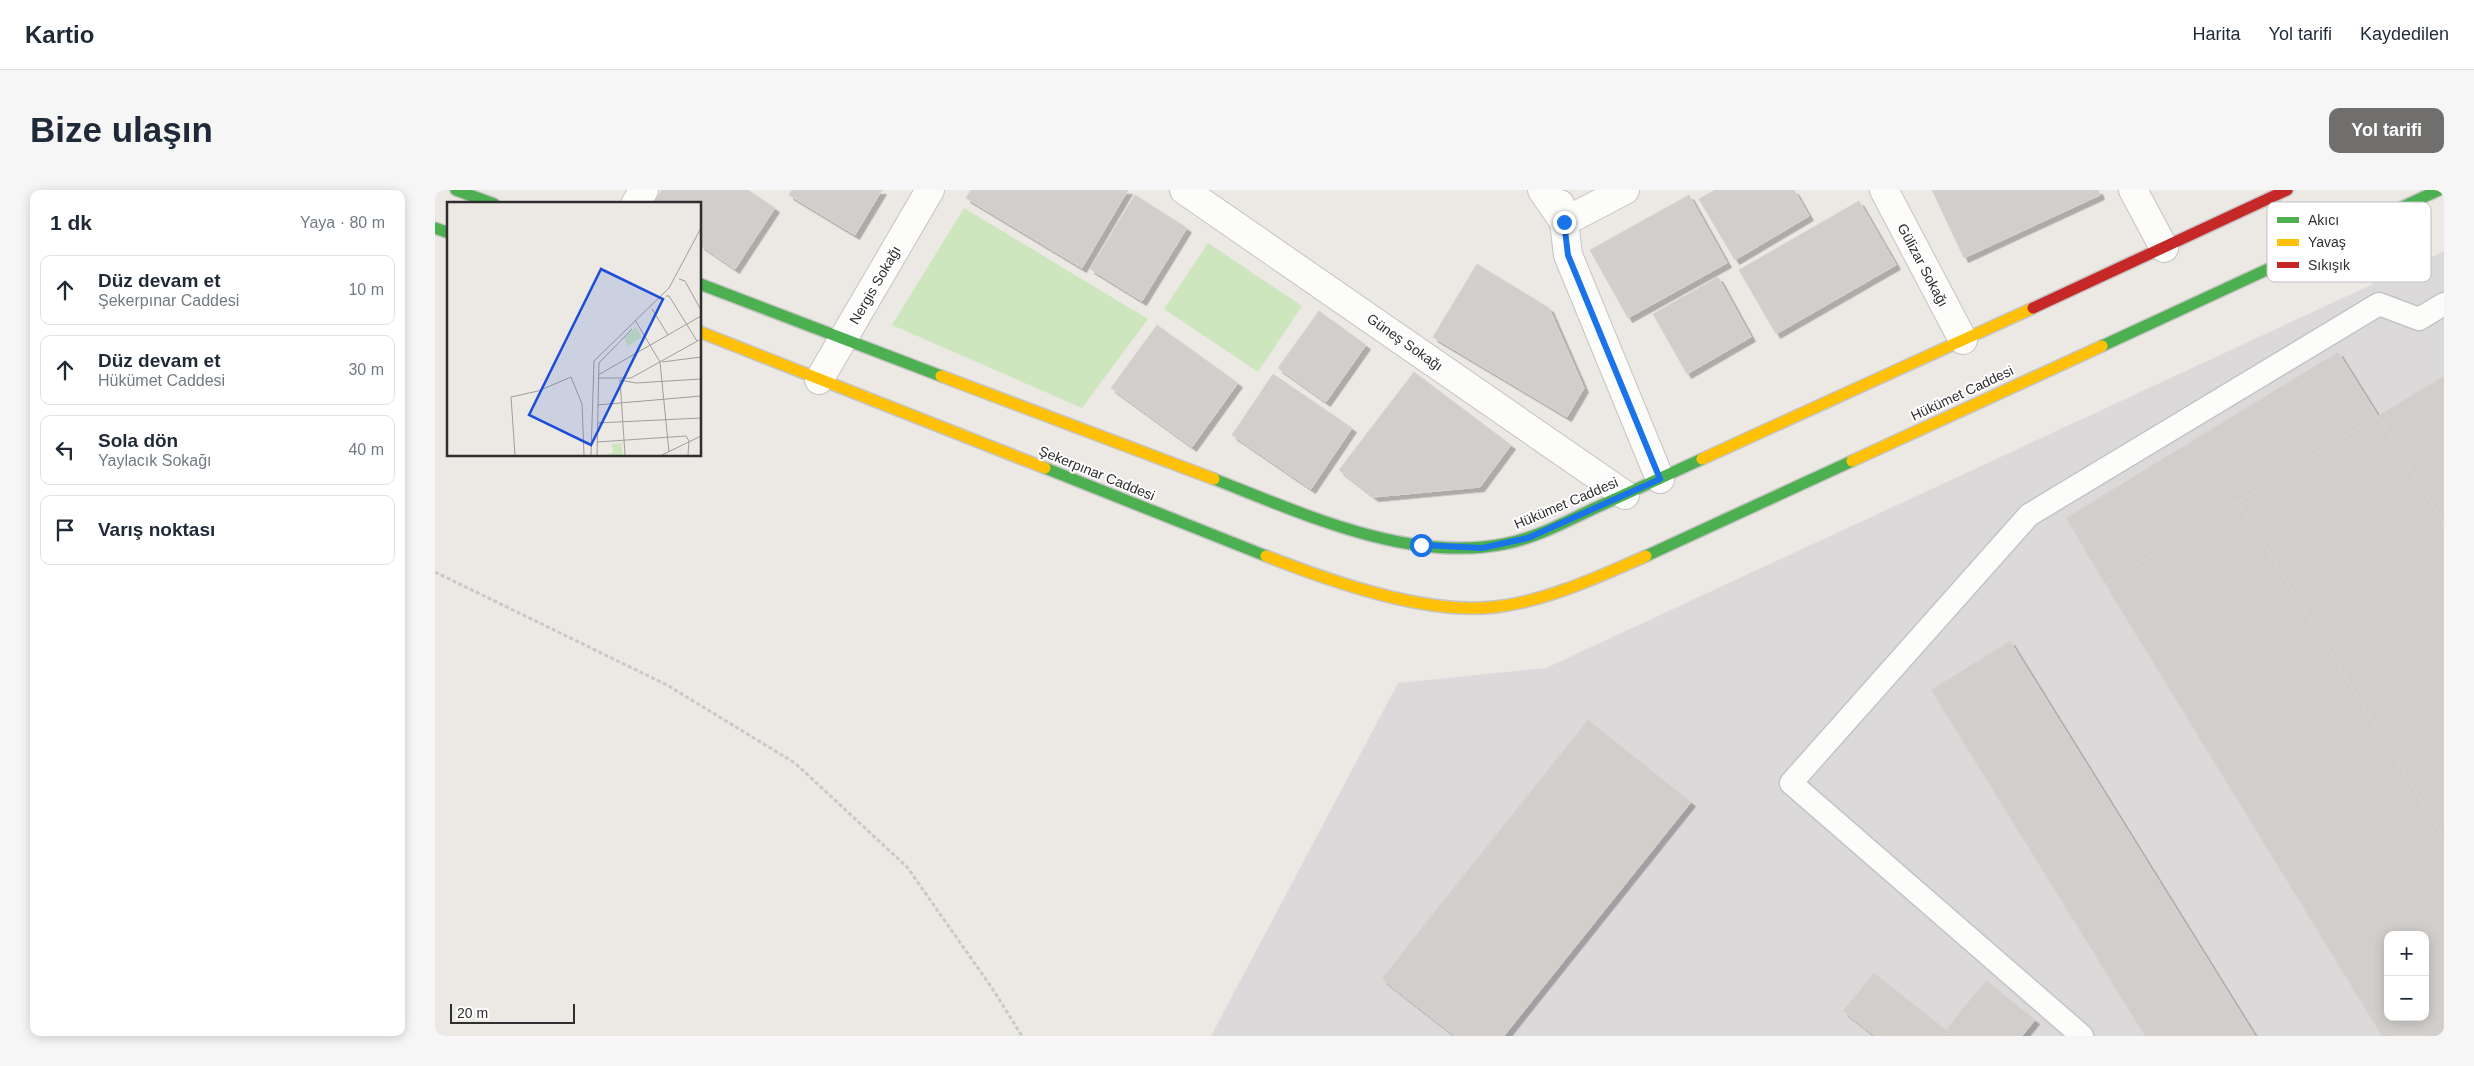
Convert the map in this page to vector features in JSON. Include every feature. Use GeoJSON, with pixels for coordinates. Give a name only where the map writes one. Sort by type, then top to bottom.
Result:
{"type":"FeatureCollection","features":[{"type":"Feature","properties":{"kind":"main road"},"geometry":{"type":"LineString","coordinates":[[456,190],[489,202]]}},
{"type":"Feature","properties":{"kind":"main road","name":"Hükümet Caddesi"},"geometry":{"type":"LineString","coordinates":[[844,340],[1326,522],[1380,538],[1421,545],[1482,548],[1528,538],[1625,495],[2287,190]]}},
{"type":"Feature","properties":{"kind":"main road","name":"Hükümet Caddesi"},"geometry":{"type":"LineString","coordinates":[[2413,202],[2439,190]]}},
{"type":"Feature","properties":{"kind":"main road"},"geometry":{"type":"LineString","coordinates":[[435,228],[447,232]]}},
{"type":"Feature","properties":{"kind":"main road","name":"Hükümet Caddesi"},"geometry":{"type":"LineString","coordinates":[[1493,607],[1543,596],[1606,574],[2267,269]]}},
{"type":"Feature","properties":{"kind":"main road"},"geometry":{"type":"LineString","coordinates":[[701,284],[844,340]]}},
{"type":"Feature","properties":{"kind":"main road","name":"Şekerpınar Caddesi"},"geometry":{"type":"LineString","coordinates":[[701,332],[1304,571],[1381,593],[1444,606],[1493,607]]}},
{"type":"Feature","properties":{"kind":"street"},"geometry":{"type":"LineString","coordinates":[[636,202],[644,190]]}},
{"type":"Feature","properties":{"kind":"street","name":"Nergis Sokağı"},"geometry":{"type":"LineString","coordinates":[[819,380],[930,190]]}},
{"type":"Feature","properties":{"kind":"street","name":"Güneş Sokağı"},"geometry":{"type":"LineString","coordinates":[[1184,190],[1625,495]]}},
{"type":"Feature","properties":{"kind":"street"},"geometry":{"type":"LineString","coordinates":[[1542,190],[1564,222]]}},
{"type":"Feature","properties":{"kind":"street"},"geometry":{"type":"LineString","coordinates":[[1556,190],[1564,222],[1568,255],[1660,479]]}},
{"type":"Feature","properties":{"kind":"street"},"geometry":{"type":"LineString","coordinates":[[1564,222],[1625,190]]}},
{"type":"Feature","properties":{"kind":"street","name":"Gülizar Sokağı"},"geometry":{"type":"LineString","coordinates":[[1884,190],[1963,340]]}},
{"type":"Feature","properties":{"kind":"street"},"geometry":{"type":"LineString","coordinates":[[2133,190],[2164,248]]}},
{"type":"Feature","properties":{"kind":"lane"},"geometry":{"type":"LineString","coordinates":[[2081,1036],[1791,783],[2029,515],[2379,304],[2419,319],[2444,304]]}},
{"type":"Feature","properties":{"kind":"path"},"geometry":{"type":"LineString","coordinates":[[435,572],[667,685],[795,762],[907,867],[992,988],[1021,1036]]}},
{"type":"Feature","properties":{"kind":"shaded area"},"geometry":{"type":"Polygon","coordinates":[[[2444,251],[2444,1036],[1211,1036],[1398,683],[1546,668],[2377,282],[2431,282],[2431,257],[2444,251]]]}},
{"type":"Feature","properties":{"kind":"green space"},"geometry":{"type":"Polygon","coordinates":[[[964,208],[1148,319],[1082,408],[892,325],[964,208]]]}},
{"type":"Feature","properties":{"kind":"green space"},"geometry":{"type":"Polygon","coordinates":[[[1208,243],[1302,306],[1258,372],[1164,309],[1208,243]]]}},
{"type":"Feature","properties":{"kind":"building"},"geometry":{"type":"Polygon","coordinates":[[[662,190],[748,190],[775,208],[735,269],[701,246],[701,202],[654,202],[662,190]]]}},
{"type":"Feature","properties":{"kind":"building"},"geometry":{"type":"Polygon","coordinates":[[[792,190],[882,190],[855,235],[789,195],[792,190]]]}},
{"type":"Feature","properties":{"kind":"building"},"geometry":{"type":"Polygon","coordinates":[[[971,190],[1128,190],[1082,268],[966,198],[971,190]]]}},
{"type":"Feature","properties":{"kind":"building"},"geometry":{"type":"Polygon","coordinates":[[[1715,190],[1794,190],[1809,216],[1735,260],[1699,199],[1715,190]]]}},
{"type":"Feature","properties":{"kind":"building"},"geometry":{"type":"Polygon","coordinates":[[[1932,190],[2098,190],[2100,195],[1964,258],[1932,190]]]}},
{"type":"Feature","properties":{"kind":"building"},"geometry":{"type":"Polygon","coordinates":[[[1135,195],[1187,228],[1142,301],[1090,269],[1135,195]]]}},
{"type":"Feature","properties":{"kind":"building"},"geometry":{"type":"Polygon","coordinates":[[[1689,195],[1727,263],[1628,318],[1590,250],[1689,195]]]}},
{"type":"Feature","properties":{"kind":"building"},"geometry":{"type":"Polygon","coordinates":[[[1859,201],[1896,265],[1776,334],[1739,270],[1859,201]]]}},
{"type":"Feature","properties":{"kind":"building"},"geometry":{"type":"Polygon","coordinates":[[[1477,264],[1549,308],[1584,388],[1567,417],[1433,337],[1477,264]]]}},
{"type":"Feature","properties":{"kind":"building"},"geometry":{"type":"Polygon","coordinates":[[[1718,277],[1751,337],[1687,374],[1653,314],[1718,277]]]}},
{"type":"Feature","properties":{"kind":"building"},"geometry":{"type":"Polygon","coordinates":[[[1319,311],[1366,345],[1326,402],[1278,368],[1319,311]]]}},
{"type":"Feature","properties":{"kind":"building"},"geometry":{"type":"Polygon","coordinates":[[[1157,325],[1238,383],[1192,447],[1111,388],[1157,325]]]}},
{"type":"Feature","properties":{"kind":"building"},"geometry":{"type":"Polygon","coordinates":[[[2338,352],[2378,416],[2105,584],[2066,518],[2338,352]]]}},
{"type":"Feature","properties":{"kind":"building"},"geometry":{"type":"Polygon","coordinates":[[[1414,372],[1511,445],[1480,487],[1374,497],[1339,470],[1414,372]]]}},
{"type":"Feature","properties":{"kind":"building"},"geometry":{"type":"Polygon","coordinates":[[[1273,374],[1352,428],[1311,489],[1232,435],[1273,374]]]}},
{"type":"Feature","properties":{"kind":"building"},"geometry":{"type":"Polygon","coordinates":[[[2444,376],[2444,524],[2378,416],[2444,376]]]}},
{"type":"Feature","properties":{"kind":"building"},"geometry":{"type":"Polygon","coordinates":[[[2378,416],[2444,524],[2444,838],[2238,502],[2378,416]]]}},
{"type":"Feature","properties":{"kind":"building"},"geometry":{"type":"Polygon","coordinates":[[[2238,502],[2444,838],[2444,1036],[2382,1036],[2105,584],[2238,502]]]}},
{"type":"Feature","properties":{"kind":"building"},"geometry":{"type":"Polygon","coordinates":[[[2010,641],[2255,1036],[2145,1036],[1931,690],[2010,641]]]}},
{"type":"Feature","properties":{"kind":"building"},"geometry":{"type":"Polygon","coordinates":[[[1588,720],[1691,802],[1523,1012],[1420,930],[1588,720]]]}},
{"type":"Feature","properties":{"kind":"building"},"geometry":{"type":"Polygon","coordinates":[[[1420,930],[1523,1012],[1504,1036],[1455,1036],[1382,979],[1420,930]]]}},
{"type":"Feature","properties":{"kind":"building"},"geometry":{"type":"Polygon","coordinates":[[[1874,973],[1953,1036],[1875,1036],[1843,1011],[1874,973]]]}},
{"type":"Feature","properties":{"kind":"building"},"geometry":{"type":"Polygon","coordinates":[[[1986,980],[2035,1020],[2022,1036],[1953,1036],[1946,1030],[1986,980]]]}},
{"type":"Feature","properties":{"kind":"traffic: fast"},"geometry":{"type":"LineString","coordinates":[[456,190],[489,202]]}},
{"type":"Feature","properties":{"kind":"traffic: fast"},"geometry":{"type":"LineString","coordinates":[[2413,202],[2439,190]]}},
{"type":"Feature","properties":{"kind":"traffic: fast"},"geometry":{"type":"LineString","coordinates":[[435,228],[447,232]]}},
{"type":"Feature","properties":{"kind":"traffic: fast"},"geometry":{"type":"LineString","coordinates":[[2102,346],[2267,270]]}},
{"type":"Feature","properties":{"kind":"traffic: fast"},"geometry":{"type":"LineString","coordinates":[[701,284],[941,376]]}},
{"type":"Feature","properties":{"kind":"traffic: fast"},"geometry":{"type":"LineString","coordinates":[[1214,479],[1319,520],[1356,531],[1393,541],[1430,547],[1468,548],[1504,544],[1539,534],[1702,459]]}},
{"type":"Feature","properties":{"kind":"traffic: fast"},"geometry":{"type":"LineString","coordinates":[[1646,556],[1852,461]]}},
{"type":"Feature","properties":{"kind":"traffic: fast"},"geometry":{"type":"LineString","coordinates":[[1045,468],[1266,556]]}},
{"type":"Feature","properties":{"kind":"traffic: slow"},"geometry":{"type":"LineString","coordinates":[[1702,459],[2033,308]]}},
{"type":"Feature","properties":{"kind":"traffic: slow"},"geometry":{"type":"LineString","coordinates":[[701,332],[1045,468]]}},
{"type":"Feature","properties":{"kind":"traffic: slow"},"geometry":{"type":"LineString","coordinates":[[1852,461],[2102,346]]}},
{"type":"Feature","properties":{"kind":"traffic: slow"},"geometry":{"type":"LineString","coordinates":[[941,376],[1214,479]]}},
{"type":"Feature","properties":{"kind":"traffic: slow"},"geometry":{"type":"LineString","coordinates":[[1266,556],[1319,576],[1378,594],[1439,606],[1468,608],[1514,604],[1553,594],[1646,556]]}},
{"type":"Feature","properties":{"kind":"traffic: jam"},"geometry":{"type":"LineString","coordinates":[[2033,308],[2287,190]]}},
{"type":"Feature","properties":{"kind":"route"},"geometry":{"type":"LineString","coordinates":[[1421,545],[1482,548],[1528,538],[1660,479],[1568,255],[1564,222]]}}]}
